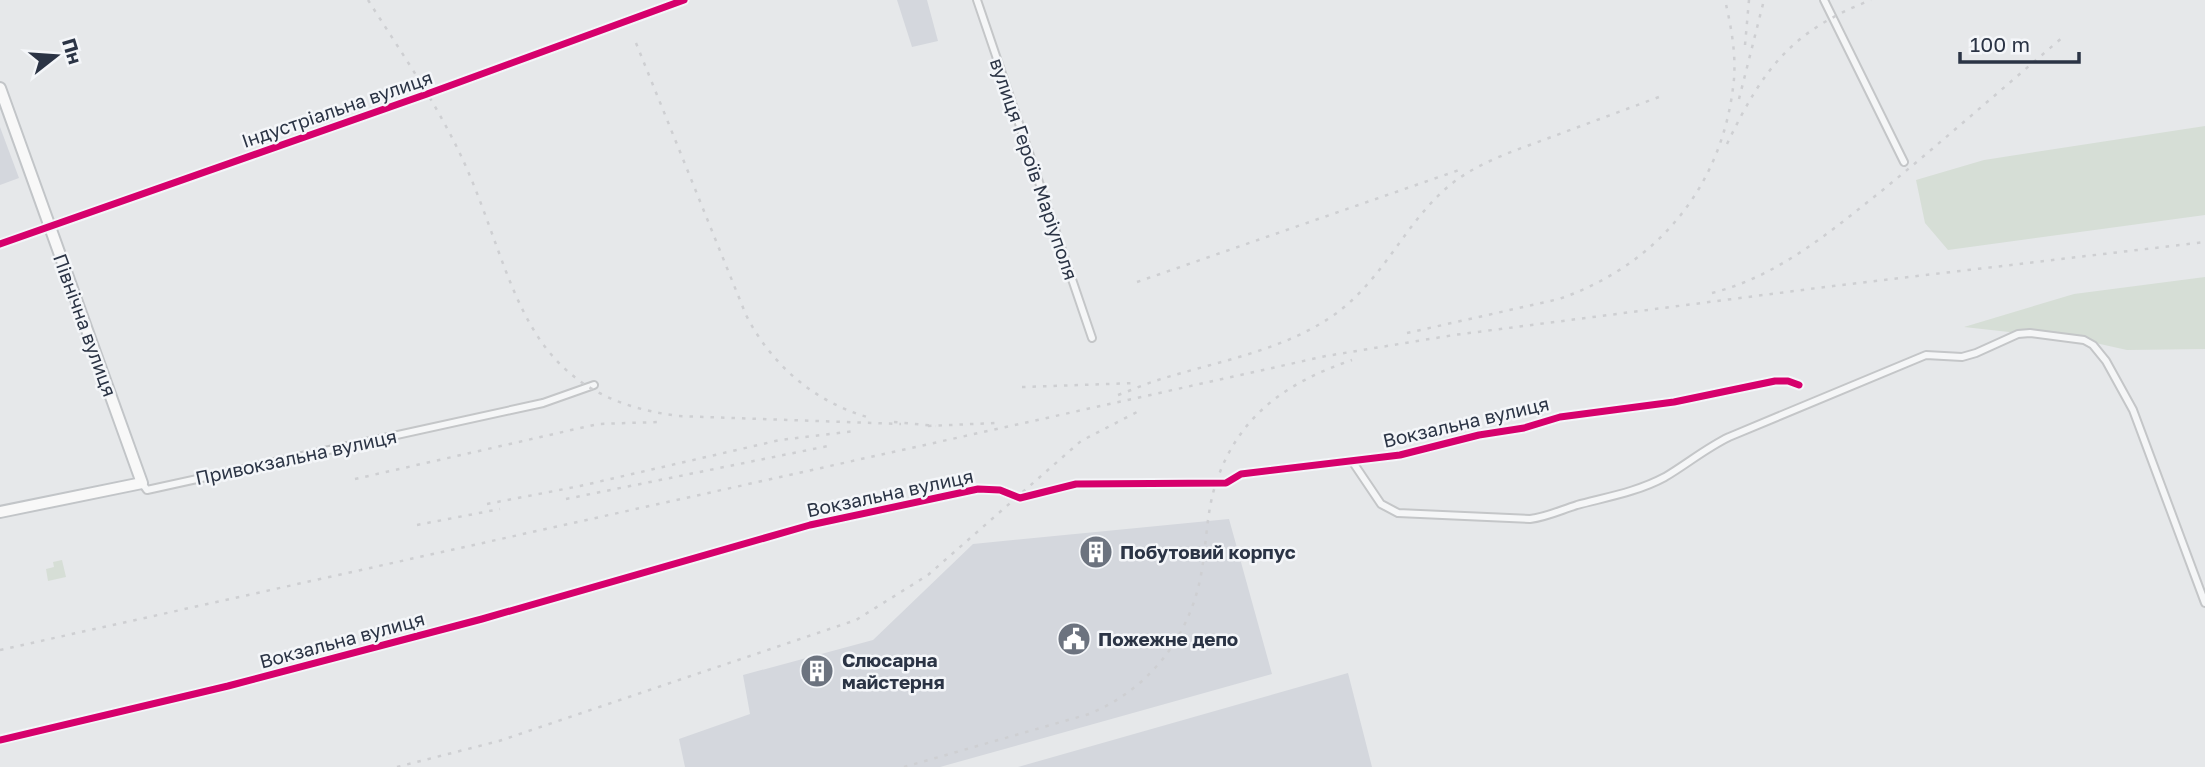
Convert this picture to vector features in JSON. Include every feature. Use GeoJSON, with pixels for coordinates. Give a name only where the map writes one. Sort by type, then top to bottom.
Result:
{"type":"FeatureCollection","features":[{"type":"Feature","properties":{"kind":"main road","name":"Північна вулиця"},"geometry":{"type":"LineString","coordinates":[[0,88],[142,483]]}},
{"type":"Feature","properties":{"kind":"main road","name":"Привокзальна вулиця"},"geometry":{"type":"LineString","coordinates":[[0,512],[142,483]]}},
{"type":"Feature","properties":{"kind":"street","name":"Індустріальна вулиця"},"geometry":{"type":"LineString","coordinates":[[0,244],[453,85],[684,0]]}},
{"type":"Feature","properties":{"kind":"street","name":"вулиця Героїв Маріуполя"},"geometry":{"type":"LineString","coordinates":[[977,0],[1092,338]]}},
{"type":"Feature","properties":{"kind":"street"},"geometry":{"type":"LineString","coordinates":[[1824,0],[1903,162]]}},
{"type":"Feature","properties":{"kind":"street"},"geometry":{"type":"LineString","coordinates":[[1352,461],[1381,504],[1398,513],[1541,518],[1575,506],[1630,493],[1665,477],[1699,453],[1729,437],[1926,355],[1962,357],[2018,334],[2084,340],[2094,345],[2106,360],[2133,410],[2205,603]]}},
{"type":"Feature","properties":{"kind":"street","name":"Вокзальна вулиця"},"geometry":{"type":"LineString","coordinates":[[0,740],[228,686],[473,621],[810,525],[978,489],[1000,490],[1020,498],[1076,484],[1226,483],[1234,476],[1253,472],[1401,455],[1576,414],[1674,402],[1774,381],[1788,381],[1798,385]]}},
{"type":"Feature","properties":{"kind":"street","name":"Привокзальна вулиця"},"geometry":{"type":"LineString","coordinates":[[142,483],[147,490],[543,403],[594,385]]}},
{"type":"Feature","properties":{"kind":"shaded area"},"geometry":{"type":"Polygon","coordinates":[[[897,0],[927,0],[938,41],[912,47],[897,0]]]}},
{"type":"Feature","properties":{"kind":"shaded area"},"geometry":{"type":"Polygon","coordinates":[[[2205,126],[2205,215],[1948,250],[1925,223],[1916,180],[1984,160],[2205,126]]]}},
{"type":"Feature","properties":{"kind":"shaded area"},"geometry":{"type":"Polygon","coordinates":[[[0,127],[19,178],[0,185],[0,127]]]}},
{"type":"Feature","properties":{"kind":"shaded area"},"geometry":{"type":"Polygon","coordinates":[[[2205,277],[2205,349],[2127,350],[2082,340],[1964,327],[2074,294],[2205,277]]]}},
{"type":"Feature","properties":{"kind":"shaded area"},"geometry":{"type":"Polygon","coordinates":[[[1229,519],[1272,674],[940,767],[685,767],[679,739],[750,714],[743,675],[873,640],[973,544],[1229,519]]]}},
{"type":"Feature","properties":{"kind":"shaded area"},"geometry":{"type":"Polygon","coordinates":[[[62,560],[66,577],[48,581],[46,569],[54,567],[53,562],[62,560]]]}},
{"type":"Feature","properties":{"kind":"shaded area"},"geometry":{"type":"Polygon","coordinates":[[[1348,673],[1372,767],[1018,767],[1348,673]]]}},
{"type":"Feature","properties":{"kind":"railway"},"geometry":{"type":"LineString","coordinates":[[368,0],[453,139],[513,289],[531,326],[554,358],[585,385],[626,404],[679,416],[901,424]]}},
{"type":"Feature","properties":{"kind":"railway"},"geometry":{"type":"LineString","coordinates":[[1407,333],[1559,299],[1595,284],[1627,265],[1655,242],[1680,216],[1700,186],[1716,153],[1728,117],[1734,59],[1725,0]]}},
{"type":"Feature","properties":{"kind":"railway"},"geometry":{"type":"LineString","coordinates":[[1745,45],[1749,0]]}},
{"type":"Feature","properties":{"kind":"railway"},"geometry":{"type":"LineString","coordinates":[[1739,99],[1764,0]]}},
{"type":"Feature","properties":{"kind":"railway"},"geometry":{"type":"LineString","coordinates":[[1727,144],[1753,94],[1782,56],[1820,25],[1871,0]]}},
{"type":"Feature","properties":{"kind":"railway"},"geometry":{"type":"LineString","coordinates":[[1712,293],[1782,264],[1824,236],[1907,170],[2063,37]]}},
{"type":"Feature","properties":{"kind":"railway"},"geometry":{"type":"LineString","coordinates":[[636,43],[746,315],[756,333],[781,365],[812,391],[847,410],[867,417]]}},
{"type":"Feature","properties":{"kind":"railway"},"geometry":{"type":"LineString","coordinates":[[1118,395],[1158,380],[1267,348],[1328,319],[1361,291],[1441,193],[1466,174],[1509,153],[1659,97]]}},
{"type":"Feature","properties":{"kind":"railway"},"geometry":{"type":"LineString","coordinates":[[1137,282],[1462,169]]}},
{"type":"Feature","properties":{"kind":"railway"},"geometry":{"type":"LineString","coordinates":[[0,650],[1326,356],[1454,335],[2205,242]]}},
{"type":"Feature","properties":{"kind":"railway"},"geometry":{"type":"LineString","coordinates":[[904,767],[1089,714],[1130,691],[1147,676],[1163,659],[1187,620],[1201,575],[1213,492],[1239,436],[1253,419],[1287,390],[1352,360]]}},
{"type":"Feature","properties":{"kind":"railway"},"geometry":{"type":"LineString","coordinates":[[1022,387],[1137,383]]}},
{"type":"Feature","properties":{"kind":"railway"},"geometry":{"type":"LineString","coordinates":[[397,767],[499,741],[856,620],[928,575],[1081,441],[1137,412]]}},
{"type":"Feature","properties":{"kind":"railway"},"geometry":{"type":"LineString","coordinates":[[355,479],[598,424],[659,422]]}},
{"type":"Feature","properties":{"kind":"railway"},"geometry":{"type":"LineString","coordinates":[[894,422],[936,426]]}},
{"type":"Feature","properties":{"kind":"railway"},"geometry":{"type":"LineString","coordinates":[[928,426],[995,423]]}},
{"type":"Feature","properties":{"kind":"railway"},"geometry":{"type":"LineString","coordinates":[[487,504],[580,486],[780,440],[855,431]]}},
{"type":"Feature","properties":{"kind":"railway"},"geometry":{"type":"LineString","coordinates":[[566,499],[833,445]]}},
{"type":"Feature","properties":{"kind":"railway"},"geometry":{"type":"LineString","coordinates":[[417,525],[500,509]]}},
{"type":"Feature","properties":{"kind":"cycle path"},"geometry":{"type":"LineString","coordinates":[[0,244],[427,94],[684,0]]}},
{"type":"Feature","properties":{"kind":"cycle path"},"geometry":{"type":"LineString","coordinates":[[0,740],[228,686],[482,619],[810,525],[978,489],[1000,490],[1020,498],[1076,484],[1226,483],[1241,474],[1400,455],[1479,435],[1524,428],[1560,417],[1674,402],[1775,381],[1788,381],[1799,385]]}},
{"type":"Feature","properties":{"kind":"place","name":"Побутовий корпус"},"geometry":{"type":"Point","coordinates":[1096,552]}},
{"type":"Feature","properties":{"kind":"place","name":"Пожежне депо"},"geometry":{"type":"Point","coordinates":[1074,639]}},
{"type":"Feature","properties":{"kind":"place","name":"Слюсарна майстерня"},"geometry":{"type":"Point","coordinates":[817,671]}}]}
